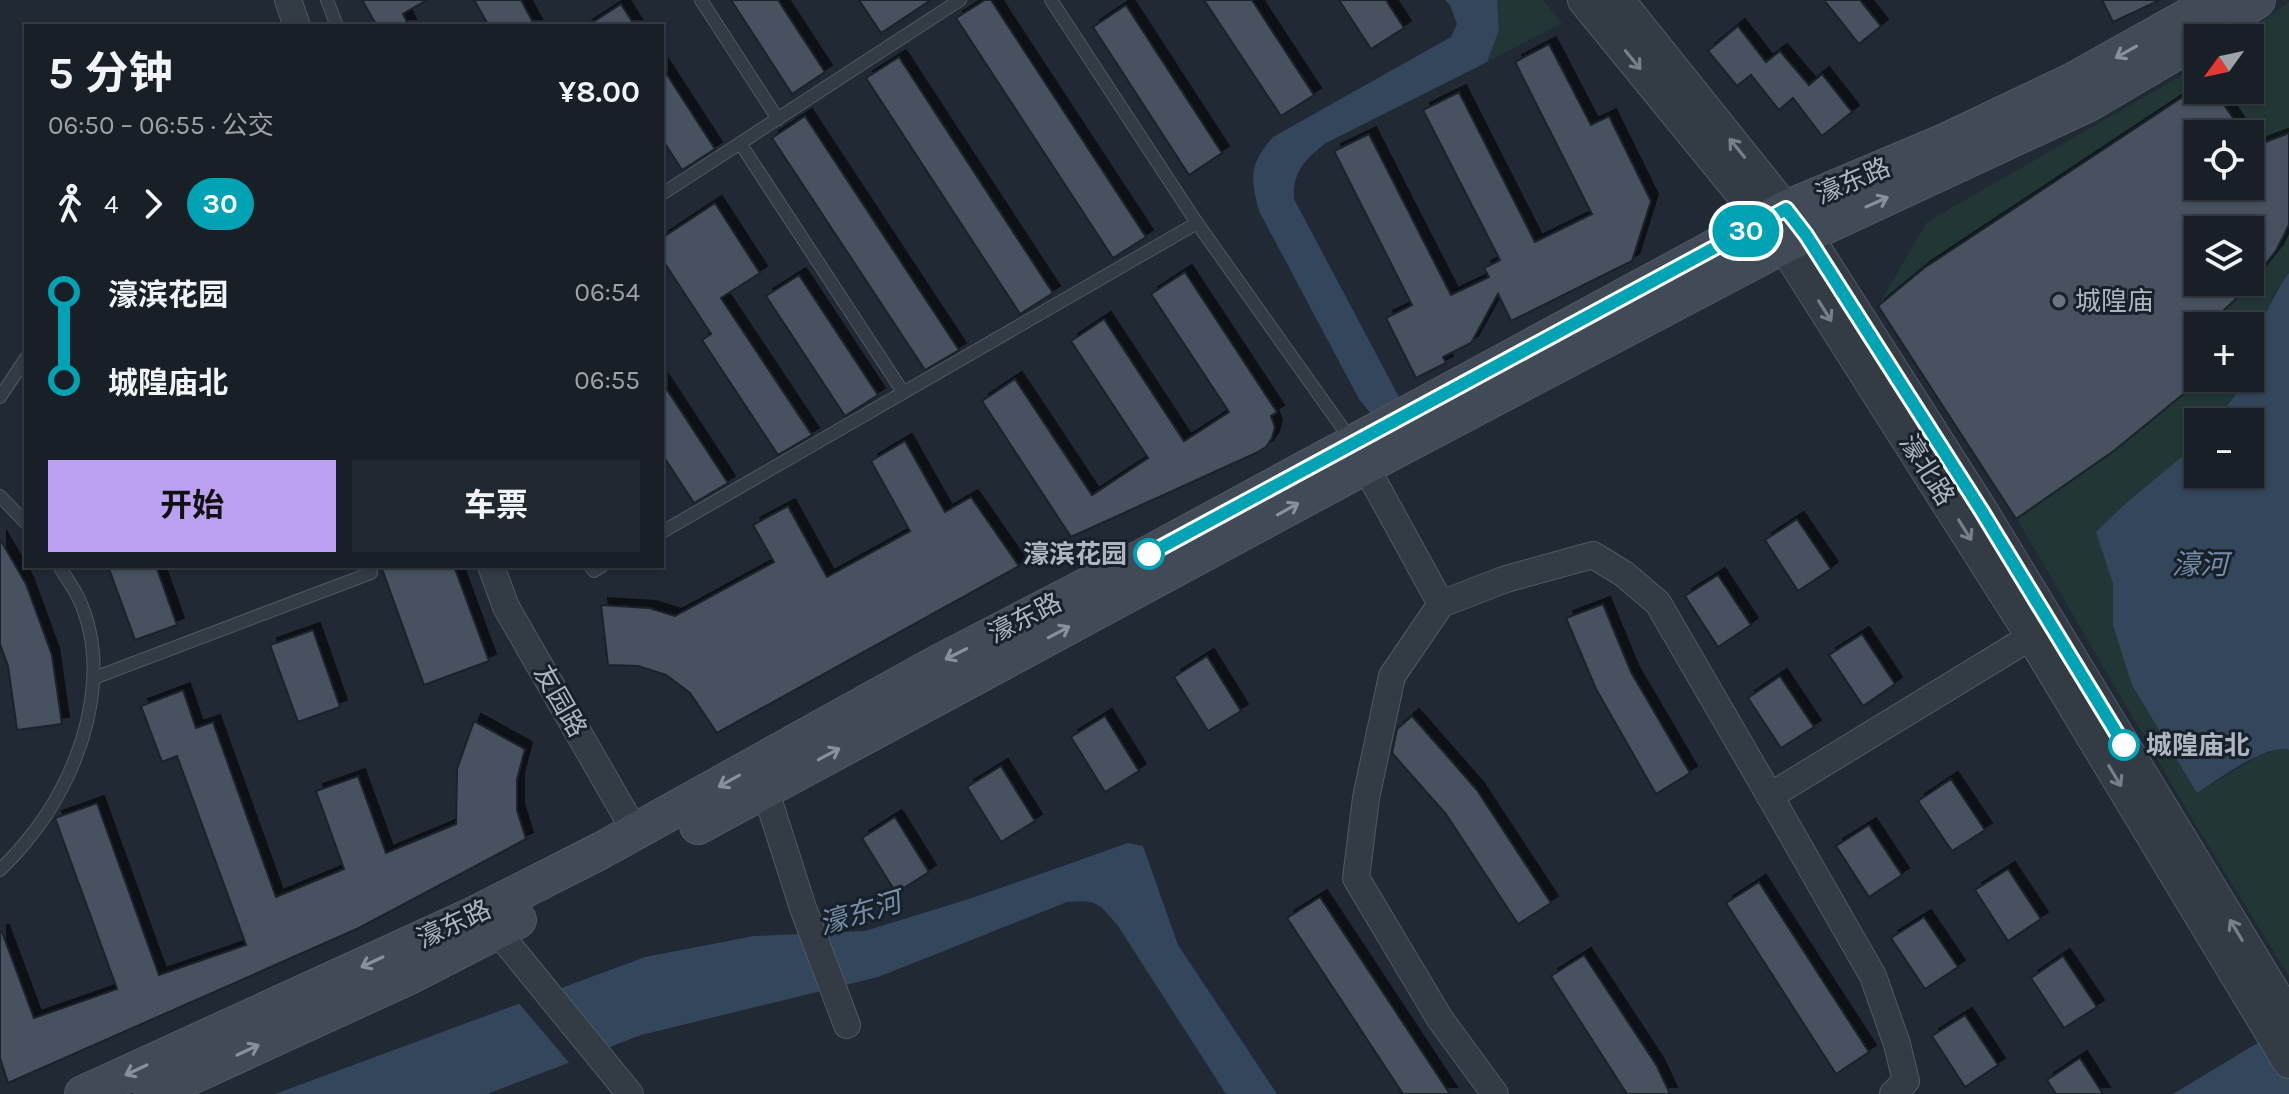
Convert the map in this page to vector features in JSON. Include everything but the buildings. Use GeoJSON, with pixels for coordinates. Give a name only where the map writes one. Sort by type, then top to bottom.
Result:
{"type":"FeatureCollection","features":[{"type":"Feature","properties":{"kind":"main road","name":"濠东路"},"geometry":{"type":"LineString","coordinates":[[152,1094],[407,977],[497,931],[765,789],[1359,455],[1947,141],[2071,82],[2218,0]]}},
{"type":"Feature","properties":{"kind":"main road","name":"濠东路"},"geometry":{"type":"LineString","coordinates":[[2220,24],[2257,0]]}},
{"type":"Feature","properties":{"kind":"main road","name":"濠东路"},"geometry":{"type":"LineString","coordinates":[[1785,227],[2089,103],[2184,46]]}},
{"type":"Feature","properties":{"kind":"main road","name":"濠东路"},"geometry":{"type":"LineString","coordinates":[[83,1094],[474,915],[636,833],[933,666],[1359,455]]}},
{"type":"Feature","properties":{"kind":"street"},"geometry":{"type":"LineString","coordinates":[[288,0],[296,24]]}},
{"type":"Feature","properties":{"kind":"street","name":"濠北路"},"geometry":{"type":"LineString","coordinates":[[1584,0],[1785,227],[2032,636],[2274,1008]]}},
{"type":"Feature","properties":{"kind":"street","name":"濠北路"},"geometry":{"type":"LineString","coordinates":[[1618,0],[1785,227],[1981,510],[2274,1008]]}},
{"type":"Feature","properties":{"kind":"street"},"geometry":{"type":"LineString","coordinates":[[1359,455],[1441,604]]}},
{"type":"Feature","properties":{"kind":"street"},"geometry":{"type":"LineString","coordinates":[[1495,1094],[1440,1019],[1356,878],[1366,798],[1392,676],[1441,604],[1506,579],[1593,555],[1624,574],[1658,603],[1873,976],[1897,1044],[1906,1081],[1893,1094]]}},
{"type":"Feature","properties":{"kind":"street","name":"友园路"},"geometry":{"type":"LineString","coordinates":[[492,568],[506,607],[636,833]]}},
{"type":"Feature","properties":{"kind":"street"},"geometry":{"type":"LineString","coordinates":[[1770,796],[2032,636]]}},
{"type":"Feature","properties":{"kind":"street"},"geometry":{"type":"LineString","coordinates":[[765,789],[803,908],[843,1015]]}},
{"type":"Feature","properties":{"kind":"street"},"geometry":{"type":"LineString","coordinates":[[497,931],[630,1094]]}},
{"type":"Feature","properties":{"kind":"street"},"geometry":{"type":"LineString","coordinates":[[2274,1008],[2289,1062]]}},
{"type":"Feature","properties":{"kind":"lane"},"geometry":{"type":"LineString","coordinates":[[327,0],[336,24]]}},
{"type":"Feature","properties":{"kind":"lane"},"geometry":{"type":"LineString","coordinates":[[701,0],[778,119]]}},
{"type":"Feature","properties":{"kind":"lane"},"geometry":{"type":"LineString","coordinates":[[664,193],[960,0]]}},
{"type":"Feature","properties":{"kind":"lane"},"geometry":{"type":"LineString","coordinates":[[1051,0],[1197,223],[1359,455]]}},
{"type":"Feature","properties":{"kind":"lane"},"geometry":{"type":"LineString","coordinates":[[740,143],[903,392]]}},
{"type":"Feature","properties":{"kind":"lane"},"geometry":{"type":"LineString","coordinates":[[664,531],[1197,223]]}},
{"type":"Feature","properties":{"kind":"lane"},"geometry":{"type":"LineString","coordinates":[[0,397],[24,361]]}},
{"type":"Feature","properties":{"kind":"lane"},"geometry":{"type":"LineString","coordinates":[[0,496],[24,521]]}},
{"type":"Feature","properties":{"kind":"lane"},"geometry":{"type":"LineString","coordinates":[[0,870],[31,837],[67,778],[88,724],[94,678],[90,638],[79,598],[60,568]]}},
{"type":"Feature","properties":{"kind":"lane"},"geometry":{"type":"LineString","coordinates":[[94,678],[371,573]]}},
{"type":"Feature","properties":{"kind":"green space"},"geometry":{"type":"Polygon","coordinates":[[[1497,0],[1543,0],[1562,23],[1487,62],[1499,30],[1497,0]]]}},
{"type":"Feature","properties":{"kind":"green space","name":"城隍庙"},"geometry":{"type":"Polygon","coordinates":[[[2289,2],[2289,273],[2273,295],[2264,322],[2264,312],[2184,312],[2184,392],[2238,392],[2226,408],[2184,408],[2184,455],[2097,532],[2113,584],[2113,625],[2197,793],[2257,757],[2282,747],[2289,750],[2289,976],[2194,822],[2024,531],[1878,306],[1927,222],[2184,74],[2184,104],[2264,104],[2264,24],[2258,24],[2289,2]]]}},
{"type":"Feature","properties":{"kind":"water"},"geometry":{"type":"Polygon","coordinates":[[[1445,0],[1497,0],[1499,30],[1487,62],[1326,143],[1307,160],[1295,181],[1294,199],[1399,397],[1370,413],[1359,399],[1259,211],[1254,171],[1259,155],[1273,137],[1451,37],[1457,24],[1445,0]]]}},
{"type":"Feature","properties":{"kind":"water","name":"濠河"},"geometry":{"type":"Polygon","coordinates":[[[2289,273],[2289,750],[2280,749],[2256,757],[2197,793],[2132,685],[2113,625],[2113,584],[2096,532],[2184,455],[2184,488],[2264,488],[2264,408],[2226,408],[2238,392],[2264,392],[2264,318],[2289,273]]]}},
{"type":"Feature","properties":{"kind":"water"},"geometry":{"type":"Polygon","coordinates":[[[1128,843],[1143,846],[1178,945],[1277,1094],[1226,1094],[1118,926],[1097,905],[1077,901],[1067,902],[878,977],[641,1035],[487,1094],[275,1094],[645,957],[754,936],[865,931],[972,898],[1128,843]]]}},
{"type":"Feature","properties":{"kind":"water"},"geometry":{"type":"Polygon","coordinates":[[[2289,1024],[2289,1094],[2173,1094],[2289,1024]]]}},
{"type":"Feature","properties":{"kind":"pier"},"geometry":{"type":"Polygon","coordinates":[[[558,984],[611,1050],[572,1066],[516,1000],[558,984]]]}},
{"type":"Feature","properties":{"kind":"bus line","name":"30"},"geometry":{"type":"LineString","coordinates":[[1149,554],[1786,209],[1806,235],[1981,510],[2124,745]]}},
{"type":"Feature","properties":{"kind":"place","name":"城隍庙"},"geometry":{"type":"Point","coordinates":[2059,301]}},
{"type":"Feature","properties":{"kind":"place","name":"濠滨花园"},"geometry":{"type":"Point","coordinates":[1149,554]}},
{"type":"Feature","properties":{"kind":"place","name":"城隍庙北"},"geometry":{"type":"Point","coordinates":[2124,745]}},
{"type":"Feature","properties":{"kind":"water label","name":"濠东河"},"geometry":{"type":"Point","coordinates":[860,913]}}]}
